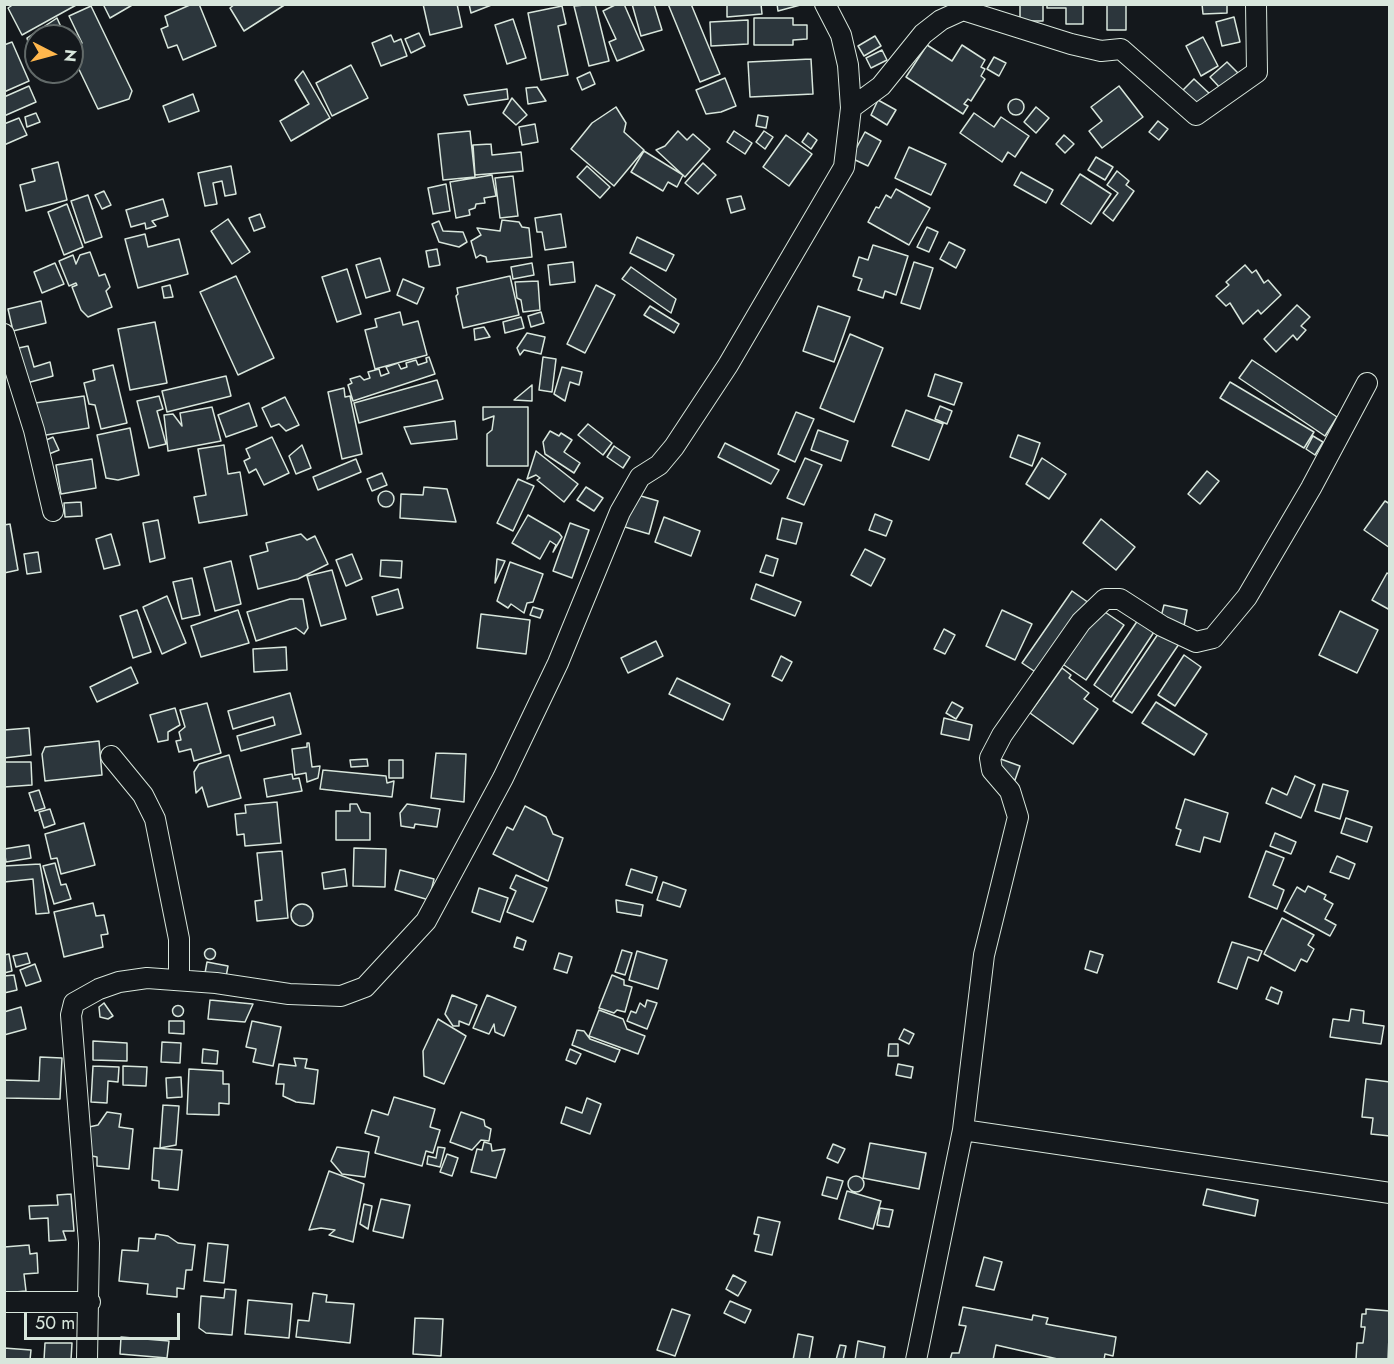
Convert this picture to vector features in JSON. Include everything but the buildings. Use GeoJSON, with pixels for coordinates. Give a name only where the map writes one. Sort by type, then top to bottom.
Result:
{"type":"FeatureCollection","features":[{"type":"Feature","properties":{"kind":"street"},"geometry":{"type":"LineString","coordinates":[[87,1359],[90,1302],[89,1243],[72,1008],[79,998],[119,982],[147,978],[289,994],[341,996],[365,987],[426,921],[503,778],[553,673],[620,512],[640,477],[659,465],[674,447],[722,374],[844,167],[851,108],[848,65],[841,35],[825,4]]}},
{"type":"Feature","properties":{"kind":"street"},"geometry":{"type":"LineString","coordinates":[[851,108],[881,86],[923,34],[941,20],[963,10],[1071,44],[1101,51],[1121,50],[1196,115],[1257,72],[1256,4]]}},
{"type":"Feature","properties":{"kind":"street"},"geometry":{"type":"LineString","coordinates":[[4,334],[34,430],[53,511]]}},
{"type":"Feature","properties":{"kind":"street"},"geometry":{"type":"LineString","coordinates":[[916,1359],[963,1130],[984,955],[1018,817],[1010,791],[992,770],[990,758],[1002,735],[1081,622],[1105,599],[1120,599],[1162,626],[1196,642],[1213,638],[1247,597],[1311,488],[1367,383]]}},
{"type":"Feature","properties":{"kind":"street"},"geometry":{"type":"LineString","coordinates":[[111,756],[142,795],[155,819],[179,939],[179,980]]}},
{"type":"Feature","properties":{"kind":"street"},"geometry":{"type":"LineString","coordinates":[[963,1130],[1389,1193]]}},
{"type":"Feature","properties":{"kind":"street"},"geometry":{"type":"LineString","coordinates":[[4,1302],[90,1302]]}}]}
